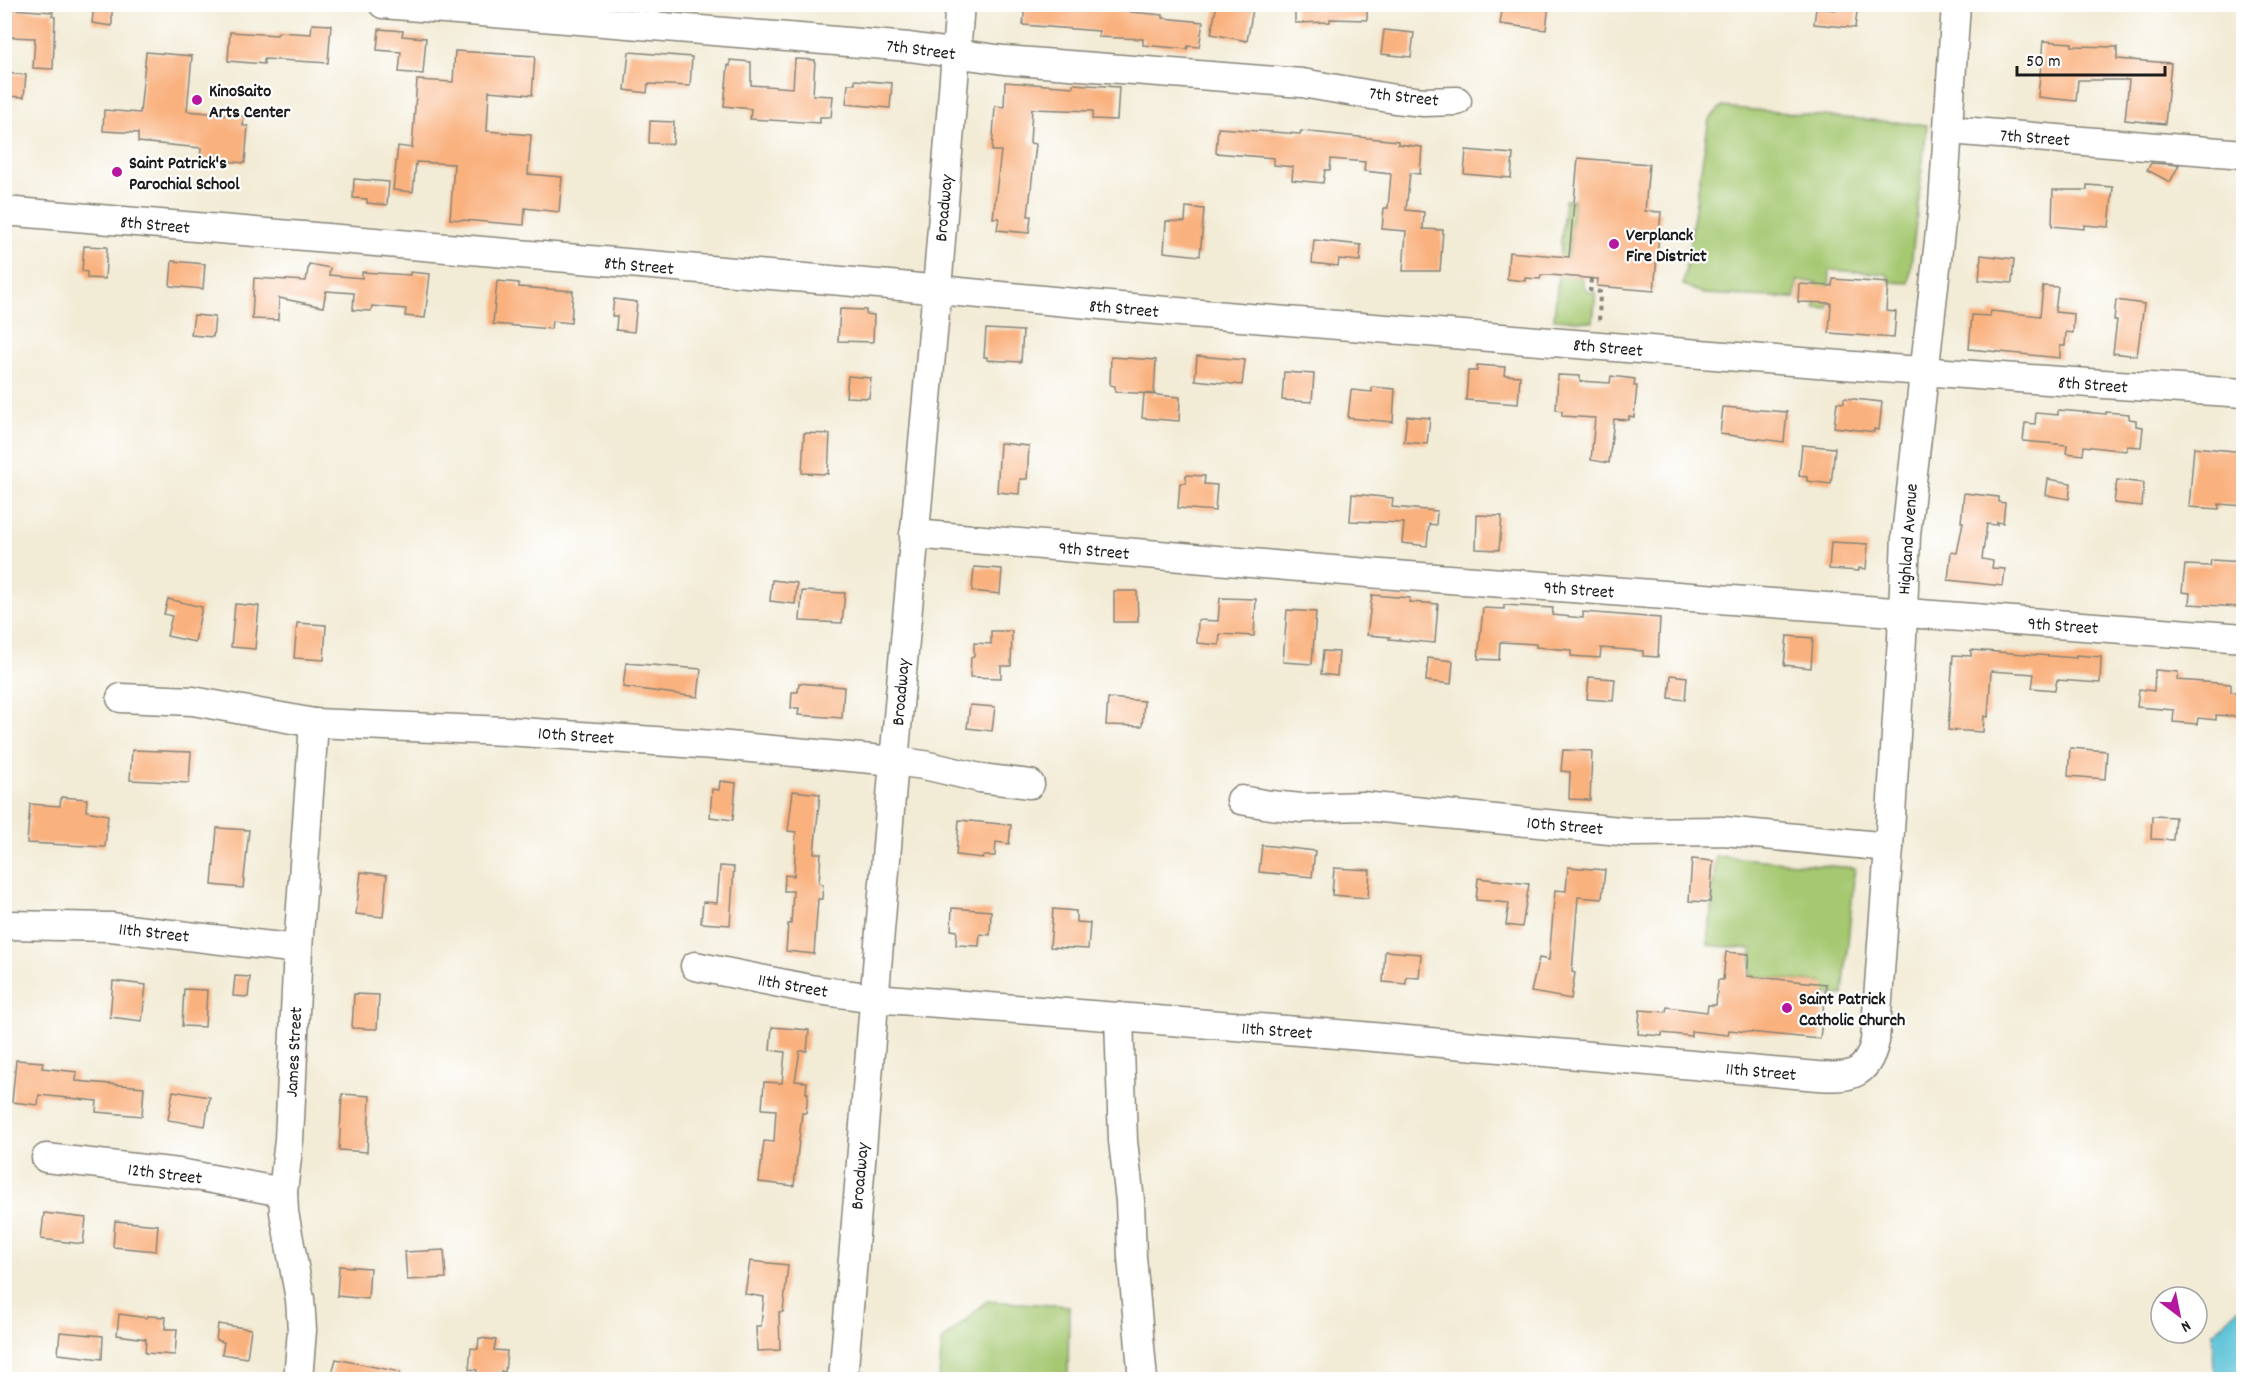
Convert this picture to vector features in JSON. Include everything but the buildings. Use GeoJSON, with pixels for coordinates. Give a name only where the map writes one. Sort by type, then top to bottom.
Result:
{"type":"FeatureCollection","features":[{"type":"Feature","properties":{"kind":"street","name":"7th Street"},"geometry":{"type":"LineString","coordinates":[[383,4],[909,47],[1004,60],[1302,83],[1415,101],[1457,101]]}},
{"type":"Feature","properties":{"kind":"street","name":"Broadway"},"geometry":{"type":"LineString","coordinates":[[843,1380],[960,4]]}},
{"type":"Feature","properties":{"kind":"street","name":"Highland Avenue"},"geometry":{"type":"LineString","coordinates":[[1860,1071],[1869,1062],[1875,1041],[1889,847],[1909,493],[1940,237],[1956,4]]}},
{"type":"Feature","properties":{"kind":"street","name":"7th Street"},"geometry":{"type":"LineString","coordinates":[[1949,130],[2244,154]]}},
{"type":"Feature","properties":{"kind":"street","name":"8th Street"},"geometry":{"type":"LineString","coordinates":[[4,211],[937,290],[1112,307],[1925,372],[2244,393]]}},
{"type":"Feature","properties":{"kind":"street","name":"9th Street"},"geometry":{"type":"LineString","coordinates":[[914,534],[1380,574],[2244,638]]}},
{"type":"Feature","properties":{"kind":"street","name":"10th Street"},"geometry":{"type":"LineString","coordinates":[[122,698],[193,700],[314,723],[506,730],[729,746],[894,761],[924,765],[980,778],[1030,784]]}},
{"type":"Feature","properties":{"kind":"street","name":"James Street"},"geometry":{"type":"LineString","coordinates":[[298,1380],[302,1330],[300,1299],[284,1212],[283,1192],[289,1140],[298,948],[314,723]]}},
{"type":"Feature","properties":{"kind":"street","name":"10th Street"},"geometry":{"type":"LineString","coordinates":[[1241,800],[1270,806],[1362,806],[1630,832],[1724,831],[1889,847]]}},
{"type":"Feature","properties":{"kind":"street","name":"11th Street"},"geometry":{"type":"LineString","coordinates":[[8,925],[111,927],[298,948]]}},
{"type":"Feature","properties":{"kind":"street","name":"11th Street"},"geometry":{"type":"LineString","coordinates":[[695,966],[810,989],[874,998],[1825,1076],[1847,1076],[1860,1071]]}},
{"type":"Feature","properties":{"kind":"street"},"geometry":{"type":"LineString","coordinates":[[1119,1017],[1123,1141],[1130,1201],[1131,1257],[1143,1380]]}},
{"type":"Feature","properties":{"kind":"street","name":"12th Street"},"geometry":{"type":"LineString","coordinates":[[46,1158],[202,1177],[283,1192]]}},
{"type":"Feature","properties":{"kind":"path"},"geometry":{"type":"LineString","coordinates":[[1591,279],[1590,290],[1600,292],[1598,346]]}},
{"type":"Feature","properties":{"kind":"green space"},"geometry":{"type":"Polygon","coordinates":[[[1721,107],[1927,125],[1909,283],[1890,282],[1887,274],[1830,270],[1828,309],[1815,308],[1816,282],[1797,281],[1795,298],[1704,294],[1683,285],[1709,119],[1721,107]]]}},
{"type":"Feature","properties":{"kind":"green space"},"geometry":{"type":"Polygon","coordinates":[[[1565,200],[1574,200],[1567,276],[1583,278],[1583,284],[1588,292],[1596,292],[1593,322],[1554,319],[1565,200]]]}},
{"type":"Feature","properties":{"kind":"green space"},"geometry":{"type":"Polygon","coordinates":[[[1716,856],[1855,868],[1843,995],[1823,994],[1824,983],[1750,976],[1752,949],[1708,945],[1716,856]]]}},
{"type":"Feature","properties":{"kind":"green space"},"geometry":{"type":"Polygon","coordinates":[[[987,1301],[1069,1306],[1068,1379],[939,1379],[942,1341],[987,1301]]]}},
{"type":"Feature","properties":{"kind":"water"},"geometry":{"type":"Polygon","coordinates":[[[2243,1148],[2243,1231],[2236,1219],[2243,1148]]]}},
{"type":"Feature","properties":{"kind":"water"},"geometry":{"type":"Polygon","coordinates":[[[2243,1303],[2243,1379],[2214,1379],[2213,1334],[2243,1303]]]}},
{"type":"Feature","properties":{"kind":"place","name":"KinoSaito Arts Center"},"geometry":{"type":"Point","coordinates":[197,100]}},
{"type":"Feature","properties":{"kind":"place","name":"Saint Patrick's Parochial School"},"geometry":{"type":"Point","coordinates":[117,172]}},
{"type":"Feature","properties":{"kind":"place","name":"Verplanck Fire District"},"geometry":{"type":"Point","coordinates":[1614,244]}},
{"type":"Feature","properties":{"kind":"place","name":"Saint Patrick Catholic Church"},"geometry":{"type":"Point","coordinates":[1787,1008]}}]}
